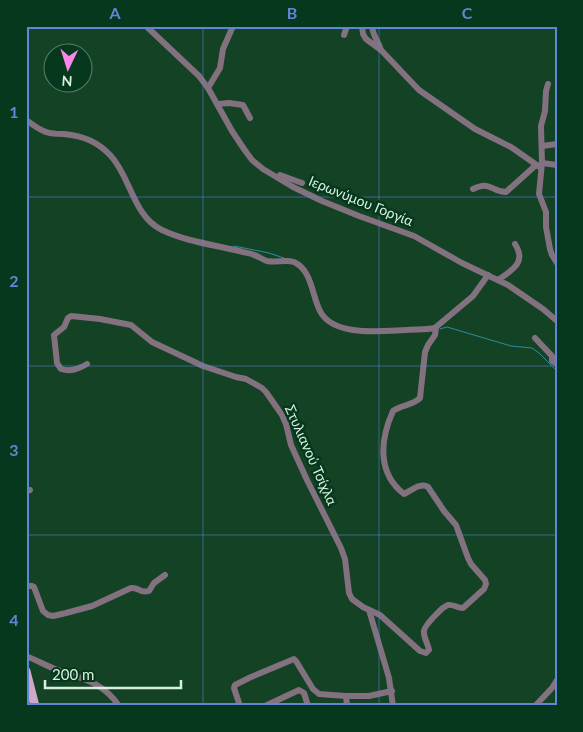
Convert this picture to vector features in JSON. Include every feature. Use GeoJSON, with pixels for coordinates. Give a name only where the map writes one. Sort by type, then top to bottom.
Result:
{"type":"FeatureCollection","features":[{"type":"Feature","properties":{"kind":"main road"},"geometry":{"type":"LineString","coordinates":[[26,671],[35,706]]}},
{"type":"Feature","properties":{"kind":"street","name":"Ιερωνύμου Γοργία"},"geometry":{"type":"LineString","coordinates":[[146,26],[199,76],[218,104],[246,153],[263,169],[322,201],[414,236],[462,263],[508,285],[557,321]]}},
{"type":"Feature","properties":{"kind":"street"},"geometry":{"type":"LineString","coordinates":[[208,88],[220,68],[221,56],[233,26]]}},
{"type":"Feature","properties":{"kind":"street"},"geometry":{"type":"LineString","coordinates":[[342,26],[347,26],[344,35]]}},
{"type":"Feature","properties":{"kind":"street"},"geometry":{"type":"LineString","coordinates":[[362,26],[366,39],[381,50],[419,90],[475,129],[511,147],[540,165],[557,165]]}},
{"type":"Feature","properties":{"kind":"street"},"geometry":{"type":"LineString","coordinates":[[372,26],[372,33],[381,50]]}},
{"type":"Feature","properties":{"kind":"street"},"geometry":{"type":"LineString","coordinates":[[548,84],[542,126],[539,194],[546,212],[546,227],[550,249],[557,263]]}},
{"type":"Feature","properties":{"kind":"street"},"geometry":{"type":"LineString","coordinates":[[218,104],[243,105],[250,118]]}},
{"type":"Feature","properties":{"kind":"street"},"geometry":{"type":"LineString","coordinates":[[26,120],[46,132],[90,139],[99,145],[118,165],[138,205],[150,223],[160,229],[179,237],[254,255],[266,261],[295,263],[308,278],[320,311],[328,321],[347,329],[435,331]]}},
{"type":"Feature","properties":{"kind":"street"},"geometry":{"type":"LineString","coordinates":[[542,146],[557,144]]}},
{"type":"Feature","properties":{"kind":"street"},"geometry":{"type":"LineString","coordinates":[[473,189],[488,185],[506,192],[540,165]]}},
{"type":"Feature","properties":{"kind":"street"},"geometry":{"type":"LineString","coordinates":[[273,174],[302,183]]}},
{"type":"Feature","properties":{"kind":"street"},"geometry":{"type":"LineString","coordinates":[[498,280],[518,264],[519,253],[515,244]]}},
{"type":"Feature","properties":{"kind":"street"},"geometry":{"type":"LineString","coordinates":[[369,610],[380,615],[420,651],[426,653],[429,651],[429,648],[424,631],[426,625],[445,606],[452,605],[463,608],[484,589],[486,584],[485,580],[471,564],[456,525],[444,511],[430,489],[423,485],[404,494],[390,478],[384,462],[384,436],[392,413],[396,408],[417,401],[420,398],[425,352],[435,331],[452,313],[473,296],[488,275]]}},
{"type":"Feature","properties":{"kind":"street","name":"Στυλιανού Τσίχλα"},"geometry":{"type":"LineString","coordinates":[[87,364],[69,371],[61,370],[57,363],[54,335],[64,327],[71,316],[131,325],[152,342],[203,366],[246,379],[262,388],[282,415],[291,445],[341,548],[345,560],[350,595],[354,601],[369,610]]}},
{"type":"Feature","properties":{"kind":"street"},"geometry":{"type":"LineString","coordinates":[[535,338],[552,356],[552,361],[557,364]]}},
{"type":"Feature","properties":{"kind":"street"},"geometry":{"type":"LineString","coordinates":[[26,586],[34,587],[43,611],[51,616],[66,614],[92,606],[131,588],[136,588],[141,592],[149,591],[154,583],[165,575]]}},
{"type":"Feature","properties":{"kind":"street"},"geometry":{"type":"LineString","coordinates":[[369,610],[392,691],[394,706]]}},
{"type":"Feature","properties":{"kind":"street"},"geometry":{"type":"LineString","coordinates":[[26,656],[95,683],[109,694],[119,706]]}},
{"type":"Feature","properties":{"kind":"street"},"geometry":{"type":"LineString","coordinates":[[240,706],[235,685],[294,659],[312,689],[321,695],[372,696],[392,691]]}},
{"type":"Feature","properties":{"kind":"street"},"geometry":{"type":"LineString","coordinates":[[535,706],[557,680]]}},
{"type":"Feature","properties":{"kind":"street"},"geometry":{"type":"LineString","coordinates":[[265,706],[299,690],[304,693],[308,706]]}},
{"type":"Feature","properties":{"kind":"street"},"geometry":{"type":"LineString","coordinates":[[346,696],[347,706]]}},
{"type":"Feature","properties":{"kind":"waterway"},"geometry":{"type":"LineString","coordinates":[[234,246],[284,258]]}},
{"type":"Feature","properties":{"kind":"waterway"},"geometry":{"type":"LineString","coordinates":[[440,329],[447,327],[511,346],[532,348],[557,371]]}}]}
